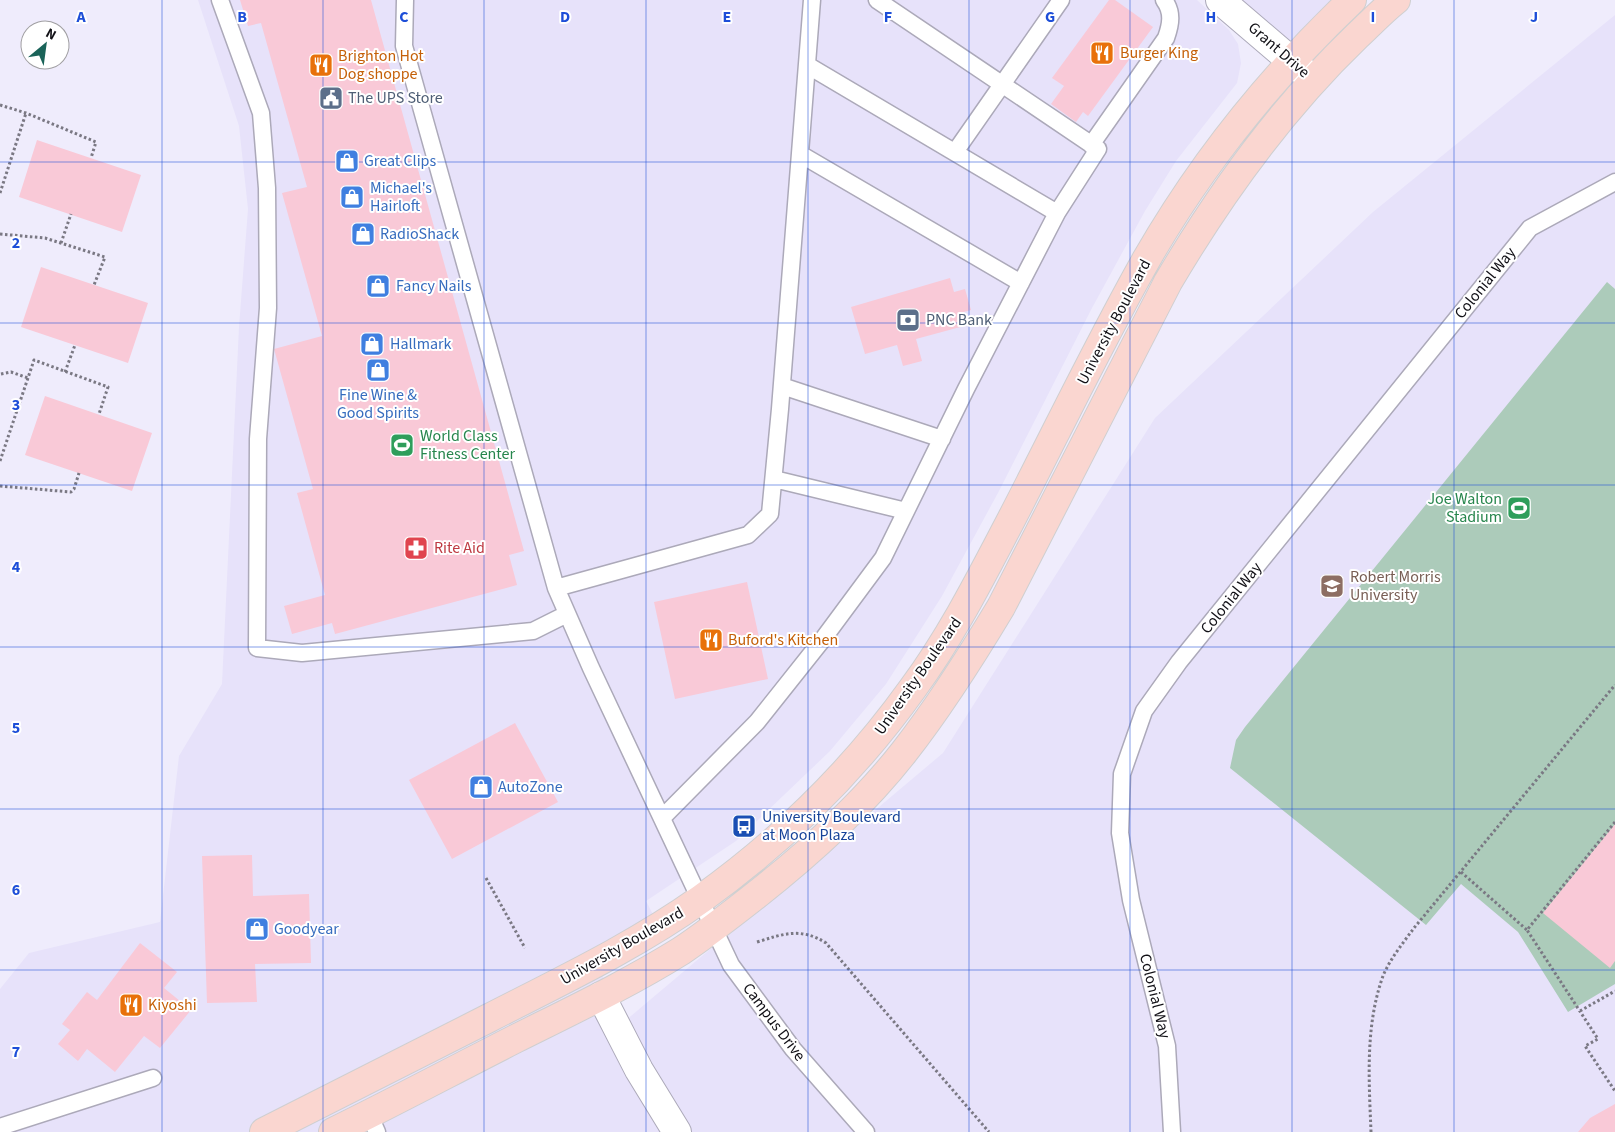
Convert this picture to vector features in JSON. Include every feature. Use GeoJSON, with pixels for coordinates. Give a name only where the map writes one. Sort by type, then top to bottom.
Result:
{"type":"FeatureCollection","features":[{"type":"Feature","properties":{"kind":"main road","name":"University Boulevard"},"geometry":{"type":"LineString","coordinates":[[264,1132],[575,975],[641,937],[700,899],[752,860],[840,778],[877,736],[914,688],[942,646],[971,597],[1148,257],[1179,206],[1210,160],[1248,112],[1291,61],[1352,0]]}},
{"type":"Feature","properties":{"kind":"main road","name":"University Boulevard"},"geometry":{"type":"LineString","coordinates":[[333,1132],[373,1123],[669,958],[714,928],[781,876],[826,836],[868,792],[903,753],[940,703],[973,654],[1001,607],[1168,282],[1192,240],[1261,143],[1294,102],[1340,53],[1396,0]]}},
{"type":"Feature","properties":{"kind":"street","name":"Grant Drive"},"geometry":{"type":"LineString","coordinates":[[1220,0],[1314,81]]}},
{"type":"Feature","properties":{"kind":"street"},"geometry":{"type":"LineString","coordinates":[[601,996],[639,1070],[677,1132]]}},
{"type":"Feature","properties":{"kind":"lane"},"geometry":{"type":"LineString","coordinates":[[220,0],[261,113],[268,188],[268,308],[258,439],[257,648],[302,653],[533,631],[567,614]]}},
{"type":"Feature","properties":{"kind":"lane","name":"Campus Drive"},"geometry":{"type":"LineString","coordinates":[[406,0],[404,46],[556,588],[732,965],[792,1049],[866,1132]]}},
{"type":"Feature","properties":{"kind":"lane"},"geometry":{"type":"LineString","coordinates":[[556,588],[748,535],[770,514],[782,386],[812,0]]}},
{"type":"Feature","properties":{"kind":"lane"},"geometry":{"type":"LineString","coordinates":[[662,818],[763,715],[823,639],[883,558],[1057,213],[1098,149],[877,0]]}},
{"type":"Feature","properties":{"kind":"lane"},"geometry":{"type":"LineString","coordinates":[[955,152],[1061,0]]}},
{"type":"Feature","properties":{"kind":"lane"},"geometry":{"type":"LineString","coordinates":[[1091,145],[1166,38],[1170,24],[1170,14],[1164,0]]}},
{"type":"Feature","properties":{"kind":"lane"},"geometry":{"type":"LineString","coordinates":[[807,65],[1057,213]]}},
{"type":"Feature","properties":{"kind":"lane"},"geometry":{"type":"LineString","coordinates":[[800,154],[1021,283]]}},
{"type":"Feature","properties":{"kind":"lane","name":"Colonial Way"},"geometry":{"type":"LineString","coordinates":[[1172,1132],[1167,1046],[1130,900],[1120,833],[1122,774],[1144,710],[1179,662],[1530,228],[1615,182]]}},
{"type":"Feature","properties":{"kind":"lane"},"geometry":{"type":"LineString","coordinates":[[782,386],[942,439]]}},
{"type":"Feature","properties":{"kind":"lane"},"geometry":{"type":"LineString","coordinates":[[774,479],[906,511]]}},
{"type":"Feature","properties":{"kind":"lane"},"geometry":{"type":"LineString","coordinates":[[0,1127],[153,1078]]}},
{"type":"Feature","properties":{"kind":"path"},"geometry":{"type":"LineString","coordinates":[[0,105],[26,113],[96,142],[91,158]]}},
{"type":"Feature","properties":{"kind":"path"},"geometry":{"type":"LineString","coordinates":[[0,193],[26,113]]}},
{"type":"Feature","properties":{"kind":"path"},"geometry":{"type":"LineString","coordinates":[[61,243],[71,214]]}},
{"type":"Feature","properties":{"kind":"path"},"geometry":{"type":"LineString","coordinates":[[0,234],[45,238],[105,257],[94,285]]}},
{"type":"Feature","properties":{"kind":"path"},"geometry":{"type":"LineString","coordinates":[[65,372],[75,345]]}},
{"type":"Feature","properties":{"kind":"path"},"geometry":{"type":"LineString","coordinates":[[0,461],[34,360],[108,387],[99,414]]}},
{"type":"Feature","properties":{"kind":"path"},"geometry":{"type":"LineString","coordinates":[[1,374],[11,372],[28,378]]}},
{"type":"Feature","properties":{"kind":"path"},"geometry":{"type":"LineString","coordinates":[[0,486],[71,492],[74,489],[79,473]]}},
{"type":"Feature","properties":{"kind":"path"},"geometry":{"type":"LineString","coordinates":[[1371,1132],[1368,1068],[1370,1043],[1376,1000],[1384,975],[1394,956],[1414,928],[1615,685]]}},
{"type":"Feature","properties":{"kind":"path"},"geometry":{"type":"LineString","coordinates":[[1527,930],[1615,822]]}},
{"type":"Feature","properties":{"kind":"path"},"geometry":{"type":"LineString","coordinates":[[1460,872],[1527,930],[1598,1039],[1585,1046],[1615,1091]]}},
{"type":"Feature","properties":{"kind":"path"},"geometry":{"type":"LineString","coordinates":[[486,878],[525,948]]}},
{"type":"Feature","properties":{"kind":"path"},"geometry":{"type":"LineString","coordinates":[[757,942],[796,933],[807,934],[826,943],[989,1132]]}},
{"type":"Feature","properties":{"kind":"path"},"geometry":{"type":"LineString","coordinates":[[1580,1012],[1615,991]]}},
{"type":"Feature","properties":{"kind":"shaded area"},"geometry":{"type":"Polygon","coordinates":[[[198,0],[1197,0],[1229,30],[1238,44],[1241,63],[1237,83],[1176,161],[1145,211],[1092,308],[999,491],[942,596],[886,684],[830,751],[736,841],[646,901],[659,926],[596,963],[625,1021],[943,753],[1155,418],[1373,212],[1615,15],[1615,1132],[0,1132],[0,989],[29,953],[160,922],[179,756],[222,684],[239,327],[248,209],[239,126],[198,0]]]}},
{"type":"Feature","properties":{"kind":"shaded area"},"geometry":{"type":"Polygon","coordinates":[[[1220,0],[1352,0],[1291,61],[1220,0]]]}},
{"type":"Feature","properties":{"kind":"green space","name":"Joe Walton Stadium"},"geometry":{"type":"Polygon","coordinates":[[[1607,282],[1615,289],[1615,984],[1568,1012],[1518,932],[1461,884],[1426,925],[1230,768],[1236,740],[1245,727],[1607,282]]]}},
{"type":"Feature","properties":{"kind":"building"},"geometry":{"type":"Polygon","coordinates":[[[240,0],[371,0],[524,551],[509,555],[517,585],[335,634],[332,623],[292,634],[284,606],[325,595],[297,493],[313,489],[274,349],[322,336],[282,193],[307,187],[261,23],[248,26],[240,0]]]}},
{"type":"Feature","properties":{"kind":"building","name":"Burger King"},"geometry":{"type":"Polygon","coordinates":[[[1109,0],[1115,0],[1153,27],[1088,116],[1083,112],[1076,122],[1051,104],[1064,86],[1052,78],[1109,0]]]}},
{"type":"Feature","properties":{"kind":"building"},"geometry":{"type":"Polygon","coordinates":[[[37,140],[141,175],[122,232],[19,197],[37,140]]]}},
{"type":"Feature","properties":{"kind":"building"},"geometry":{"type":"Polygon","coordinates":[[[41,267],[148,303],[128,363],[21,327],[41,267]]]}},
{"type":"Feature","properties":{"kind":"building","name":"PNC Bank"},"geometry":{"type":"Polygon","coordinates":[[[950,278],[954,292],[965,289],[971,310],[960,313],[964,326],[916,339],[922,361],[903,366],[897,345],[865,354],[851,307],[950,278]]]}},
{"type":"Feature","properties":{"kind":"building"},"geometry":{"type":"Polygon","coordinates":[[[45,396],[152,433],[132,491],[25,455],[45,396]]]}},
{"type":"Feature","properties":{"kind":"building","name":"Buford's Kitchen"},"geometry":{"type":"Polygon","coordinates":[[[747,582],[768,679],[675,699],[654,602],[747,582]]]}},
{"type":"Feature","properties":{"kind":"building","name":"AutoZone"},"geometry":{"type":"Polygon","coordinates":[[[515,723],[558,802],[452,859],[409,780],[515,723]]]}},
{"type":"Feature","properties":{"kind":"building"},"geometry":{"type":"Polygon","coordinates":[[[1615,824],[1615,961],[1610,968],[1543,913],[1615,824]]]}},
{"type":"Feature","properties":{"kind":"building","name":"Goodyear"},"geometry":{"type":"Polygon","coordinates":[[[252,855],[253,896],[309,894],[311,963],[255,964],[257,1002],[207,1003],[202,856],[252,855]]]}},
{"type":"Feature","properties":{"kind":"building","name":"Kiyoshi"},"geometry":{"type":"Polygon","coordinates":[[[140,943],[177,972],[164,988],[191,1010],[160,1048],[144,1036],[115,1072],[87,1049],[78,1061],[58,1044],[70,1030],[62,1024],[87,992],[97,1000],[140,943]]]}},
{"type":"Feature","properties":{"kind":"building"},"geometry":{"type":"Polygon","coordinates":[[[1615,1104],[1615,1132],[1578,1132],[1590,1118],[1615,1104]]]}},
{"type":"Feature","properties":{"kind":"place","name":"Burger King"},"geometry":{"type":"Point","coordinates":[1102,53]}},
{"type":"Feature","properties":{"kind":"place","name":"Brighton Hot Dog shoppe"},"geometry":{"type":"Point","coordinates":[321,65]}},
{"type":"Feature","properties":{"kind":"place","name":"The UPS Store"},"geometry":{"type":"Point","coordinates":[331,98]}},
{"type":"Feature","properties":{"kind":"place","name":"Great Clips"},"geometry":{"type":"Point","coordinates":[347,161]}},
{"type":"Feature","properties":{"kind":"place","name":"Michael's Hairloft"},"geometry":{"type":"Point","coordinates":[352,197]}},
{"type":"Feature","properties":{"kind":"place","name":"RadioShack"},"geometry":{"type":"Point","coordinates":[363,234]}},
{"type":"Feature","properties":{"kind":"place","name":"Fancy Nails"},"geometry":{"type":"Point","coordinates":[378,286]}},
{"type":"Feature","properties":{"kind":"place","name":"PNC Bank"},"geometry":{"type":"Point","coordinates":[908,320]}},
{"type":"Feature","properties":{"kind":"place","name":"Hallmark"},"geometry":{"type":"Point","coordinates":[372,344]}},
{"type":"Feature","properties":{"kind":"place","name":"Fine Wine & Good Spirits"},"geometry":{"type":"Point","coordinates":[378,370]}},
{"type":"Feature","properties":{"kind":"place","name":"World Class Fitness Center"},"geometry":{"type":"Point","coordinates":[402,445]}},
{"type":"Feature","properties":{"kind":"place","name":"Joe Walton Stadium"},"geometry":{"type":"Point","coordinates":[1519,508]}},
{"type":"Feature","properties":{"kind":"place","name":"Rite Aid"},"geometry":{"type":"Point","coordinates":[416,548]}},
{"type":"Feature","properties":{"kind":"place","name":"Robert Morris University"},"geometry":{"type":"Point","coordinates":[1332,586]}},
{"type":"Feature","properties":{"kind":"place","name":"Buford's Kitchen"},"geometry":{"type":"Point","coordinates":[711,640]}},
{"type":"Feature","properties":{"kind":"place","name":"AutoZone"},"geometry":{"type":"Point","coordinates":[481,787]}},
{"type":"Feature","properties":{"kind":"place","name":"University Boulevard at Moon Plaza"},"geometry":{"type":"Point","coordinates":[744,826]}},
{"type":"Feature","properties":{"kind":"place","name":"Goodyear"},"geometry":{"type":"Point","coordinates":[257,929]}},
{"type":"Feature","properties":{"kind":"place","name":"Kiyoshi"},"geometry":{"type":"Point","coordinates":[131,1005]}}]}
